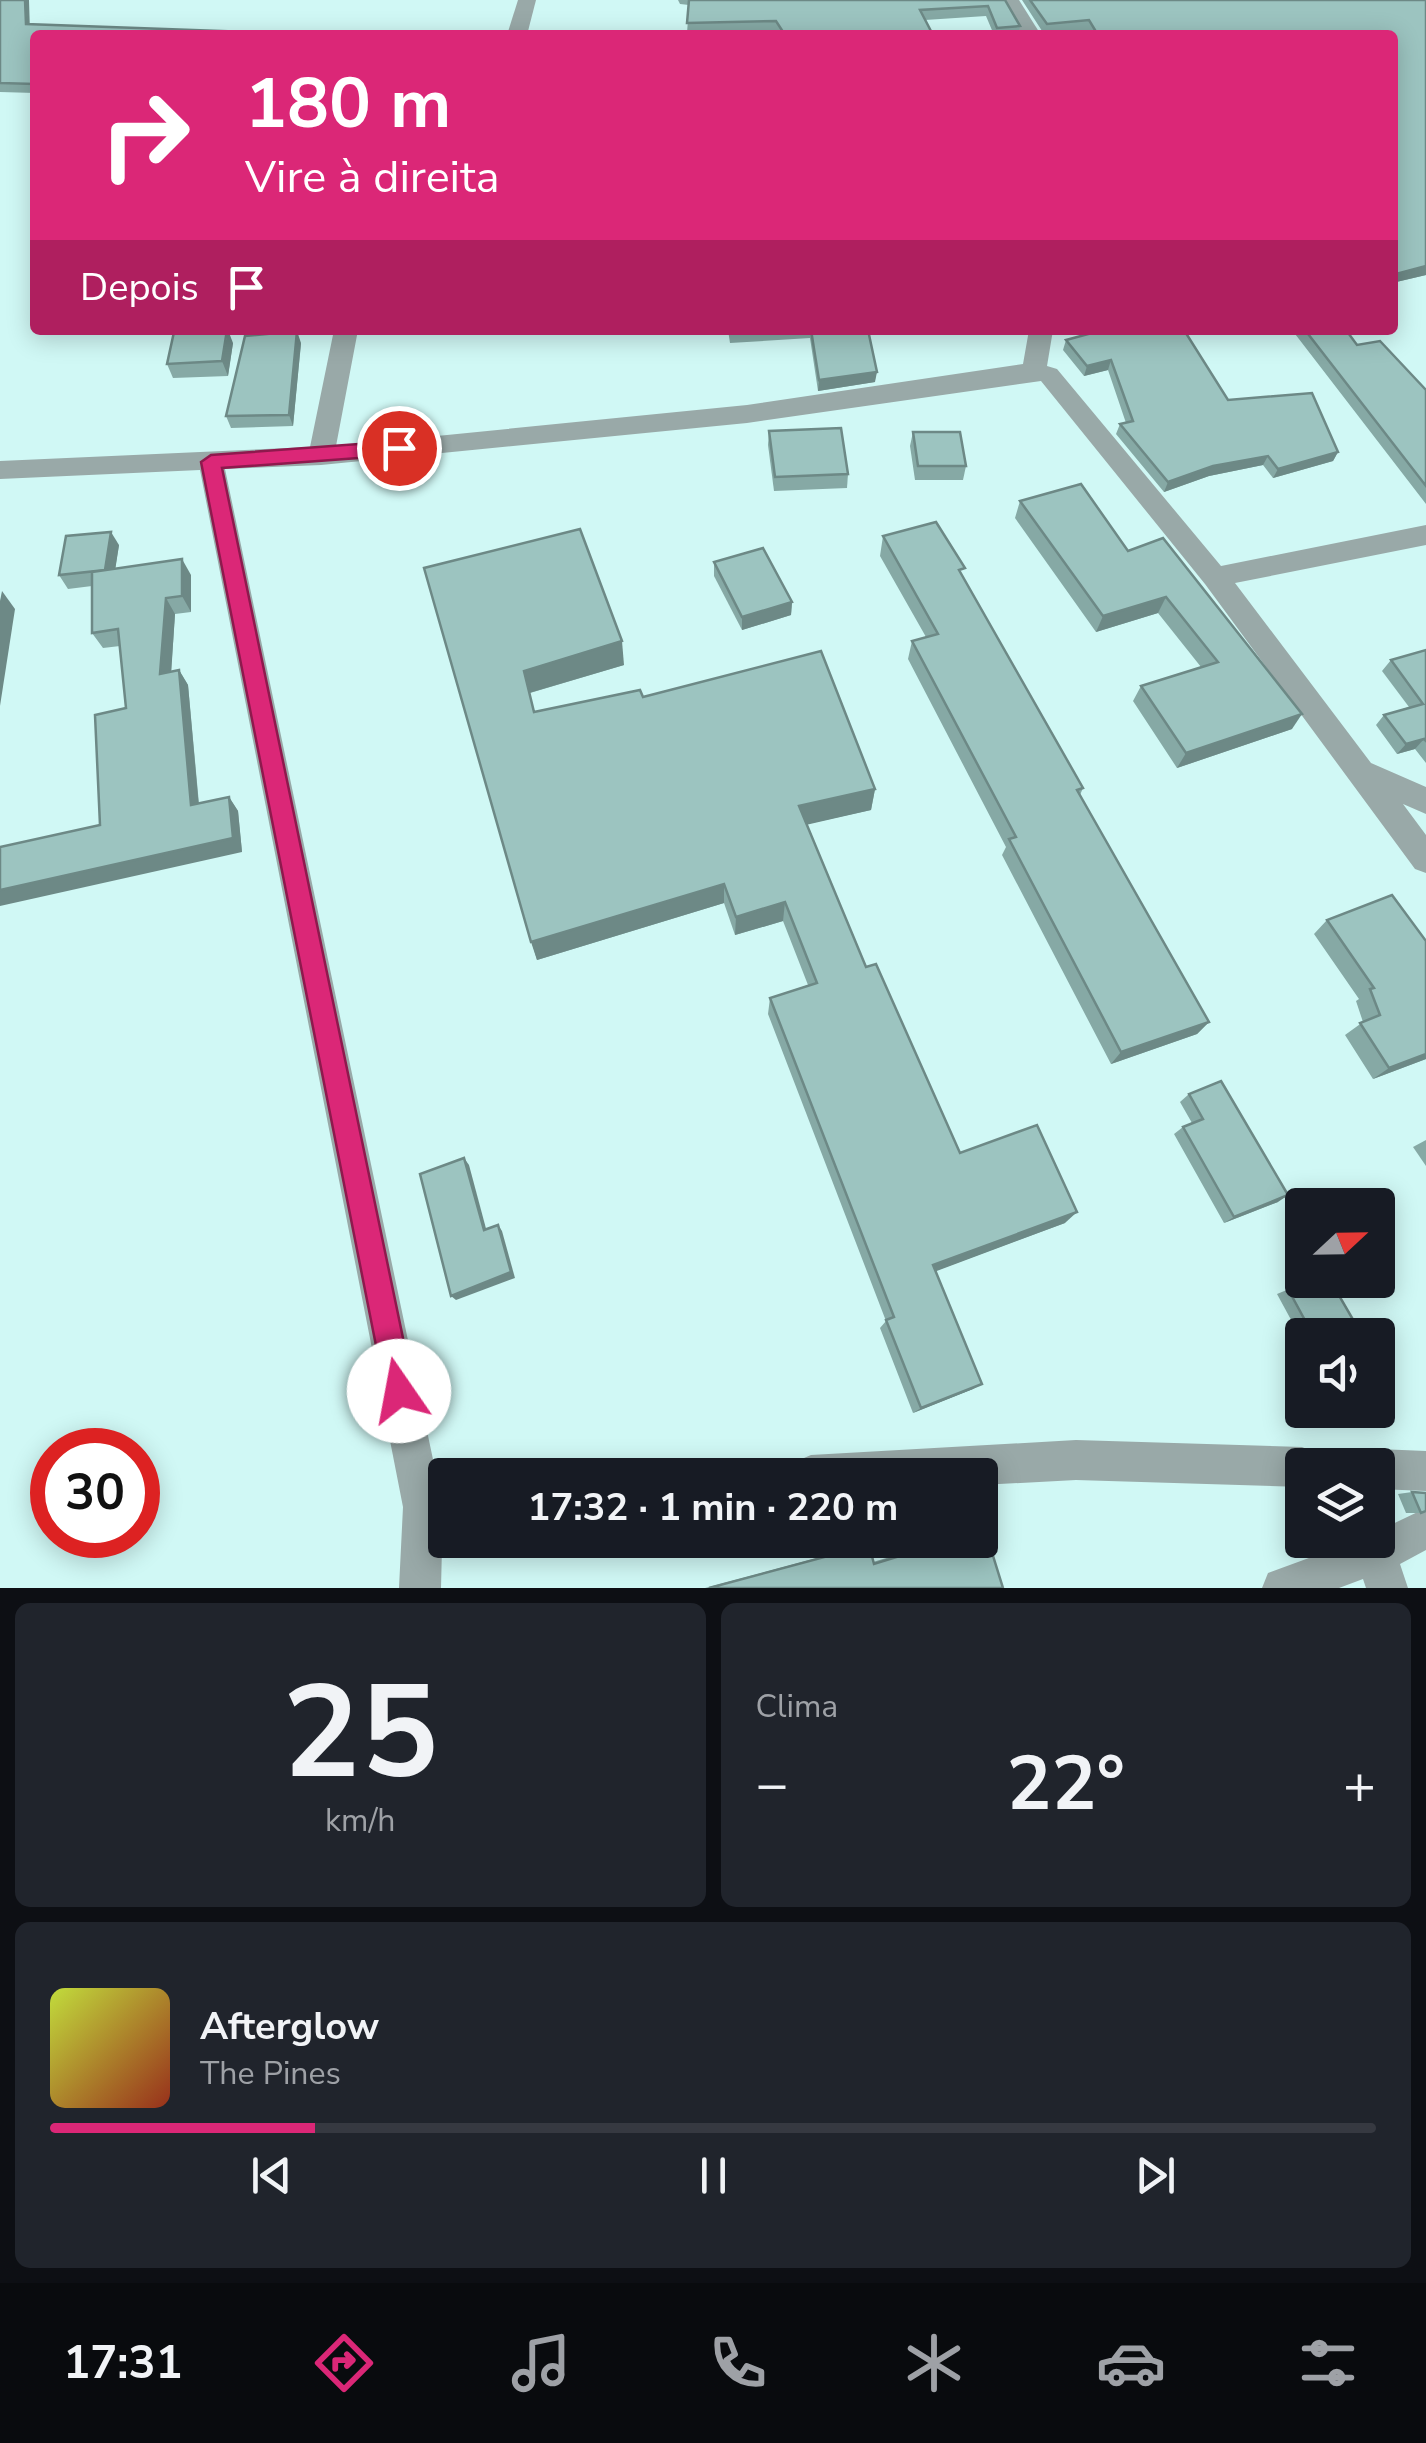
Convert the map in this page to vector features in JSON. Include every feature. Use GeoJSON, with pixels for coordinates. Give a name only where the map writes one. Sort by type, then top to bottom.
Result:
{"type":"FeatureCollection","features":[{"type":"Feature","properties":{"kind":"street"},"geometry":{"type":"LineString","coordinates":[[518,30],[527,0]]}},
{"type":"Feature","properties":{"kind":"street"},"geometry":{"type":"LineString","coordinates":[[1010,0],[1028,30]]}},
{"type":"Feature","properties":{"kind":"street"},"geometry":{"type":"LineString","coordinates":[[322,456],[345,335]]}},
{"type":"Feature","properties":{"kind":"street"},"geometry":{"type":"LineString","coordinates":[[1034,371],[1040,335]]}},
{"type":"Feature","properties":{"kind":"street"},"geometry":{"type":"LineString","coordinates":[[0,470],[322,456],[747,414],[1034,371],[1058,382],[1215,577],[1426,859]]}},
{"type":"Feature","properties":{"kind":"street"},"geometry":{"type":"LineString","coordinates":[[211,462],[428,1478]]}},
{"type":"Feature","properties":{"kind":"street"},"geometry":{"type":"LineString","coordinates":[[1215,577],[1426,535]]}},
{"type":"Feature","properties":{"kind":"street"},"geometry":{"type":"LineString","coordinates":[[1359,771],[1426,800]]}},
{"type":"Feature","properties":{"kind":"street"},"geometry":{"type":"LineString","coordinates":[[998,1464],[1076,1460],[1285,1466]]}},
{"type":"Feature","properties":{"kind":"street"},"geometry":{"type":"LineString","coordinates":[[1395,1470],[1426,1471]]}},
{"type":"Feature","properties":{"kind":"street"},"geometry":{"type":"LineString","coordinates":[[1283,1588],[1381,1571],[1426,1528]]}},
{"type":"Feature","properties":{"kind":"street"},"geometry":{"type":"LineString","coordinates":[[420,1588],[428,1541]]}},
{"type":"Feature","properties":{"kind":"building"},"geometry":{"type":"Polygon","coordinates":[[[0,0],[25,0],[26,24],[195,30],[30,30],[30,84],[0,83],[0,0]]]}},
{"type":"Feature","properties":{"kind":"building"},"geometry":{"type":"Polygon","coordinates":[[[689,0],[1005,0],[1020,26],[997,28],[988,6],[920,10],[930,30],[782,30],[776,21],[687,23],[689,0]]]}},
{"type":"Feature","properties":{"kind":"building"},"geometry":{"type":"Polygon","coordinates":[[[1030,0],[1426,0],[1426,266],[1398,273],[1398,30],[1095,30],[1089,20],[1047,24],[1030,0]]]}},
{"type":"Feature","properties":{"kind":"building"},"geometry":{"type":"Polygon","coordinates":[[[173,335],[226,335],[222,361],[167,364],[173,335]]]}},
{"type":"Feature","properties":{"kind":"building"},"geometry":{"type":"Polygon","coordinates":[[[297,335],[289,415],[226,416],[245,336],[297,335]]]}},
{"type":"Feature","properties":{"kind":"building"},"geometry":{"type":"Polygon","coordinates":[[[812,335],[869,335],[877,372],[819,380],[812,335]]]}},
{"type":"Feature","properties":{"kind":"building"},"geometry":{"type":"Polygon","coordinates":[[[1084,335],[1187,335],[1228,400],[1312,393],[1338,452],[1278,469],[1268,456],[1213,466],[1168,482],[1120,424],[1133,421],[1111,360],[1087,366],[1066,340],[1084,335]]]}},
{"type":"Feature","properties":{"kind":"building"},"geometry":{"type":"Polygon","coordinates":[[[1309,335],[1350,335],[1357,345],[1380,341],[1426,390],[1426,486],[1309,335]]]}},
{"type":"Feature","properties":{"kind":"building"},"geometry":{"type":"Polygon","coordinates":[[[841,428],[848,474],[775,477],[769,431],[841,428]]]}},
{"type":"Feature","properties":{"kind":"building"},"geometry":{"type":"Polygon","coordinates":[[[913,432],[960,432],[966,466],[918,466],[913,432]]]}},
{"type":"Feature","properties":{"kind":"building"},"geometry":{"type":"Polygon","coordinates":[[[1081,484],[1128,551],[1163,538],[1302,714],[1186,753],[1141,686],[1218,662],[1166,597],[1103,616],[1020,501],[1081,484]]]}},
{"type":"Feature","properties":{"kind":"building"},"geometry":{"type":"Polygon","coordinates":[[[936,522],[965,568],[959,570],[1083,788],[1077,790],[1209,1022],[1121,1052],[1009,839],[1016,837],[912,641],[938,634],[883,536],[936,522]]]}},
{"type":"Feature","properties":{"kind":"building"},"geometry":{"type":"Polygon","coordinates":[[[580,529],[622,641],[524,671],[534,712],[640,690],[643,697],[821,651],[875,789],[799,806],[866,967],[876,964],[960,1153],[1037,1125],[1077,1212],[933,1265],[982,1384],[921,1408],[886,1320],[894,1317],[770,998],[817,983],[785,902],[736,917],[724,884],[531,942],[424,568],[580,529]]]}},
{"type":"Feature","properties":{"kind":"building"},"geometry":{"type":"Polygon","coordinates":[[[111,532],[105,570],[59,575],[66,536],[111,532]]]}},
{"type":"Feature","properties":{"kind":"building"},"geometry":{"type":"Polygon","coordinates":[[[763,548],[792,602],[742,617],[714,562],[763,548]]]}},
{"type":"Feature","properties":{"kind":"building"},"geometry":{"type":"Polygon","coordinates":[[[182,559],[182,596],[166,598],[160,674],[179,670],[191,805],[229,797],[233,838],[0,890],[0,847],[100,825],[95,715],[126,708],[118,629],[92,633],[92,572],[182,559]]]}},
{"type":"Feature","properties":{"kind":"building"},"geometry":{"type":"Polygon","coordinates":[[[1426,650],[1426,741],[1406,744],[1384,715],[1423,704],[1391,660],[1426,650]]]}},
{"type":"Feature","properties":{"kind":"building"},"geometry":{"type":"Polygon","coordinates":[[[1392,895],[1426,941],[1426,1054],[1389,1068],[1360,1023],[1380,1015],[1370,989],[1374,988],[1327,920],[1392,895]]]}},
{"type":"Feature","properties":{"kind":"building"},"geometry":{"type":"Polygon","coordinates":[[[1221,1081],[1285,1190],[1285,1196],[1234,1217],[1183,1127],[1203,1119],[1189,1094],[1221,1081]]]}},
{"type":"Feature","properties":{"kind":"building"},"geometry":{"type":"Polygon","coordinates":[[[464,1158],[484,1230],[498,1225],[511,1272],[451,1296],[420,1174],[464,1158]]]}},
{"type":"Feature","properties":{"kind":"building"},"geometry":{"type":"Polygon","coordinates":[[[1293,1298],[1340,1298],[1352,1318],[1304,1318],[1293,1298]]]}},
{"type":"Feature","properties":{"kind":"building"},"geometry":{"type":"Polygon","coordinates":[[[1412,1492],[1426,1493],[1426,1511],[1421,1513],[1412,1492]]]}},
{"type":"Feature","properties":{"kind":"building"},"geometry":{"type":"Polygon","coordinates":[[[821,1558],[872,1558],[874,1564],[894,1558],[994,1558],[1003,1588],[709,1588],[821,1558]]]}},
{"type":"Feature","properties":{"kind":"route"},"geometry":{"type":"LineString","coordinates":[[399,448],[211,462],[399,1391]]}}]}
